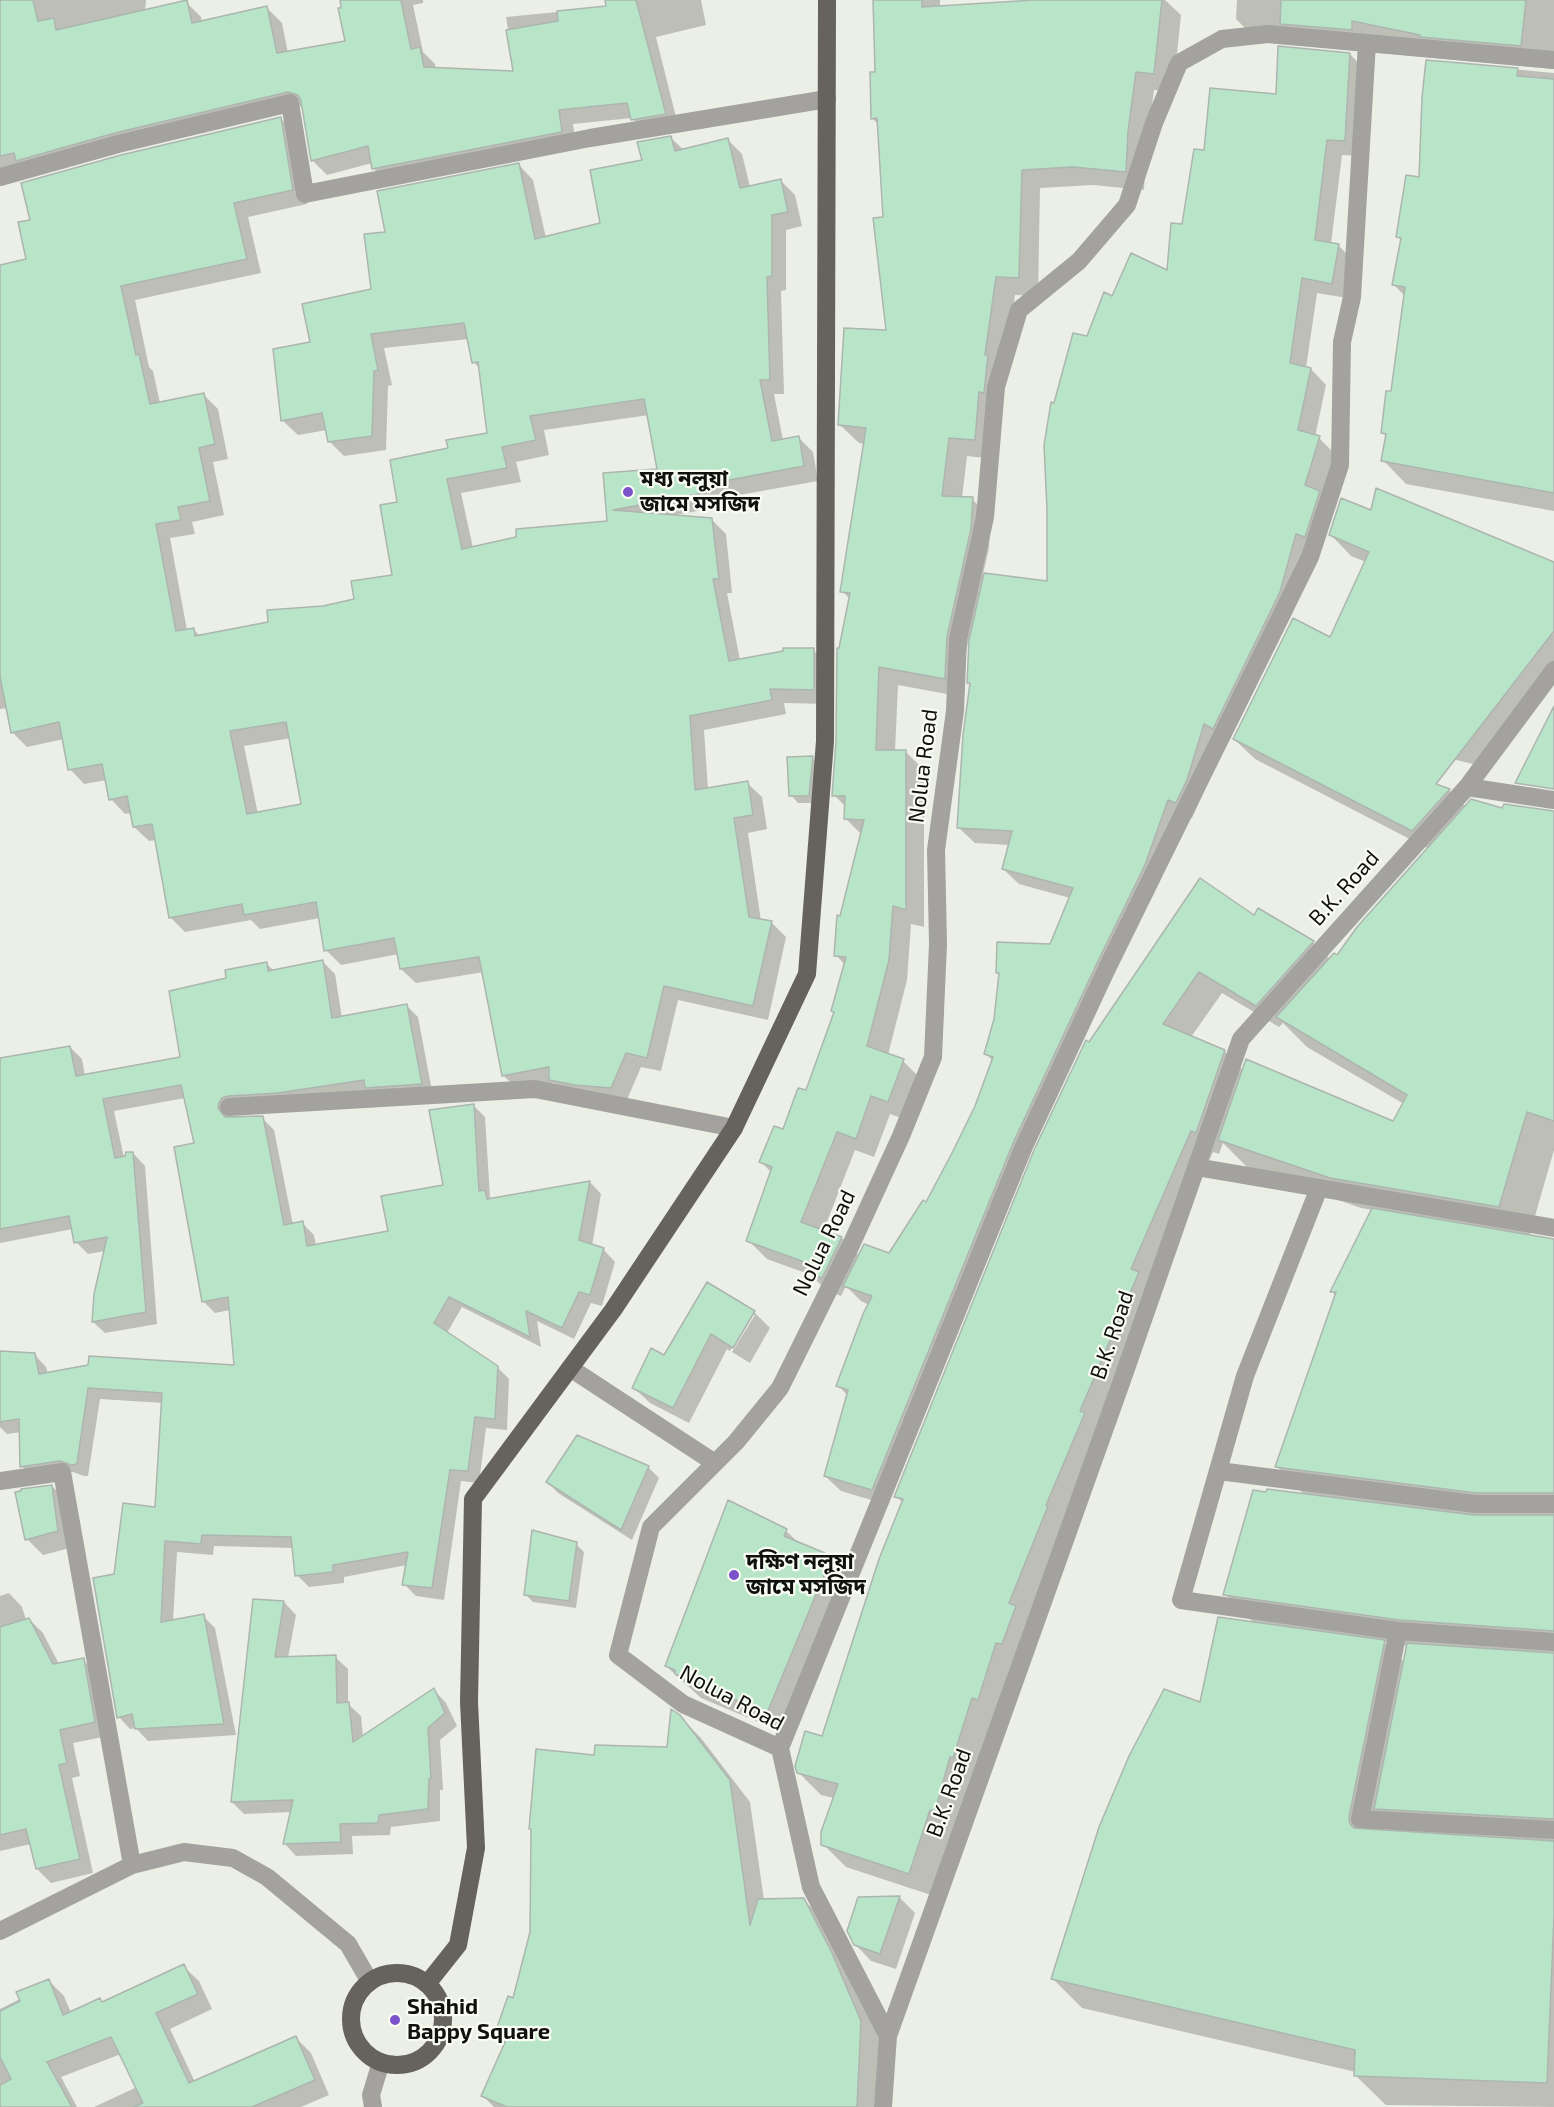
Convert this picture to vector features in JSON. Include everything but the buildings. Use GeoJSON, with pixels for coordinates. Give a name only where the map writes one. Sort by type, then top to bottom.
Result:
{"type":"FeatureCollection","features":[{"type":"Feature","properties":{"kind":"main road"},"geometry":{"type":"LineString","coordinates":[[427,1984],[458,1945],[476,1848],[468,1702],[473,1499],[613,1310],[734,1128],[807,974],[825,741],[827,0]]}},
{"type":"Feature","properties":{"kind":"main road"},"geometry":{"type":"LineString","coordinates":[[399,1973],[415,1977],[427,1984],[437,1996],[443,2012],[443,2027],[437,2042],[426,2055],[412,2062],[397,2065],[381,2062],[359,2045],[353,2032],[351,2018],[360,1991],[370,1982],[384,1975],[399,1973]]}},
{"type":"Feature","properties":{"kind":"street","name":"Nolua Road"},"geometry":{"type":"LineString","coordinates":[[888,2036],[811,1887],[780,1748],[682,1704],[618,1654],[651,1527],[736,1442],[780,1388],[850,1247],[901,1136],[933,1057],[938,944],[936,850],[955,711],[958,639],[985,517],[996,387],[1019,310],[1079,261],[1127,205],[1154,123],[1179,63],[1222,39],[1268,34],[1367,44]]}},
{"type":"Feature","properties":{"kind":"street"},"geometry":{"type":"LineString","coordinates":[[780,1748],[1024,1146],[1108,966],[1310,557],[1340,465],[1342,342],[1352,297],[1367,44],[1554,60]]}},
{"type":"Feature","properties":{"kind":"street"},"geometry":{"type":"LineString","coordinates":[[0,177],[118,144],[290,103],[305,194],[590,138],[827,99]]}},
{"type":"Feature","properties":{"kind":"street","name":"B.K. Road"},"geometry":{"type":"LineString","coordinates":[[883,2107],[888,2036],[1241,1039],[1467,787],[1554,670]]}},
{"type":"Feature","properties":{"kind":"street"},"geometry":{"type":"LineString","coordinates":[[1467,787],[1554,800]]}},
{"type":"Feature","properties":{"kind":"street"},"geometry":{"type":"LineString","coordinates":[[229,1107],[535,1089],[734,1128]]}},
{"type":"Feature","properties":{"kind":"street"},"geometry":{"type":"LineString","coordinates":[[1196,1167],[1554,1228]]}},
{"type":"Feature","properties":{"kind":"street"},"geometry":{"type":"LineString","coordinates":[[1320,1188],[1245,1376],[1181,1600],[1398,1631],[1554,1642]]}},
{"type":"Feature","properties":{"kind":"street"},"geometry":{"type":"LineString","coordinates":[[570,1368],[715,1463]]}},
{"type":"Feature","properties":{"kind":"street"},"geometry":{"type":"LineString","coordinates":[[1219,1471],[1475,1504],[1554,1504]]}},
{"type":"Feature","properties":{"kind":"street"},"geometry":{"type":"LineString","coordinates":[[0,1481],[62,1472],[132,1865]]}},
{"type":"Feature","properties":{"kind":"street"},"geometry":{"type":"LineString","coordinates":[[1398,1631],[1360,1819],[1554,1830]]}},
{"type":"Feature","properties":{"kind":"street"},"geometry":{"type":"LineString","coordinates":[[0,1931],[132,1865],[184,1852],[233,1858],[267,1877],[348,1944],[370,1982]]}},
{"type":"Feature","properties":{"kind":"street"},"geometry":{"type":"LineString","coordinates":[[373,2107],[371,2095],[381,2062]]}},
{"type":"Feature","properties":{"kind":"place","name":"মধ্য নলুয়া জামে মসজিদ"},"geometry":{"type":"Point","coordinates":[628,492]}},
{"type":"Feature","properties":{"kind":"place","name":"দক্ষিণ নলুয়া জামে মসজিদ"},"geometry":{"type":"Point","coordinates":[734,1575]}},
{"type":"Feature","properties":{"kind":"place","name":"Shahid Bappy Square"},"geometry":{"type":"Point","coordinates":[395,2020]}}]}
